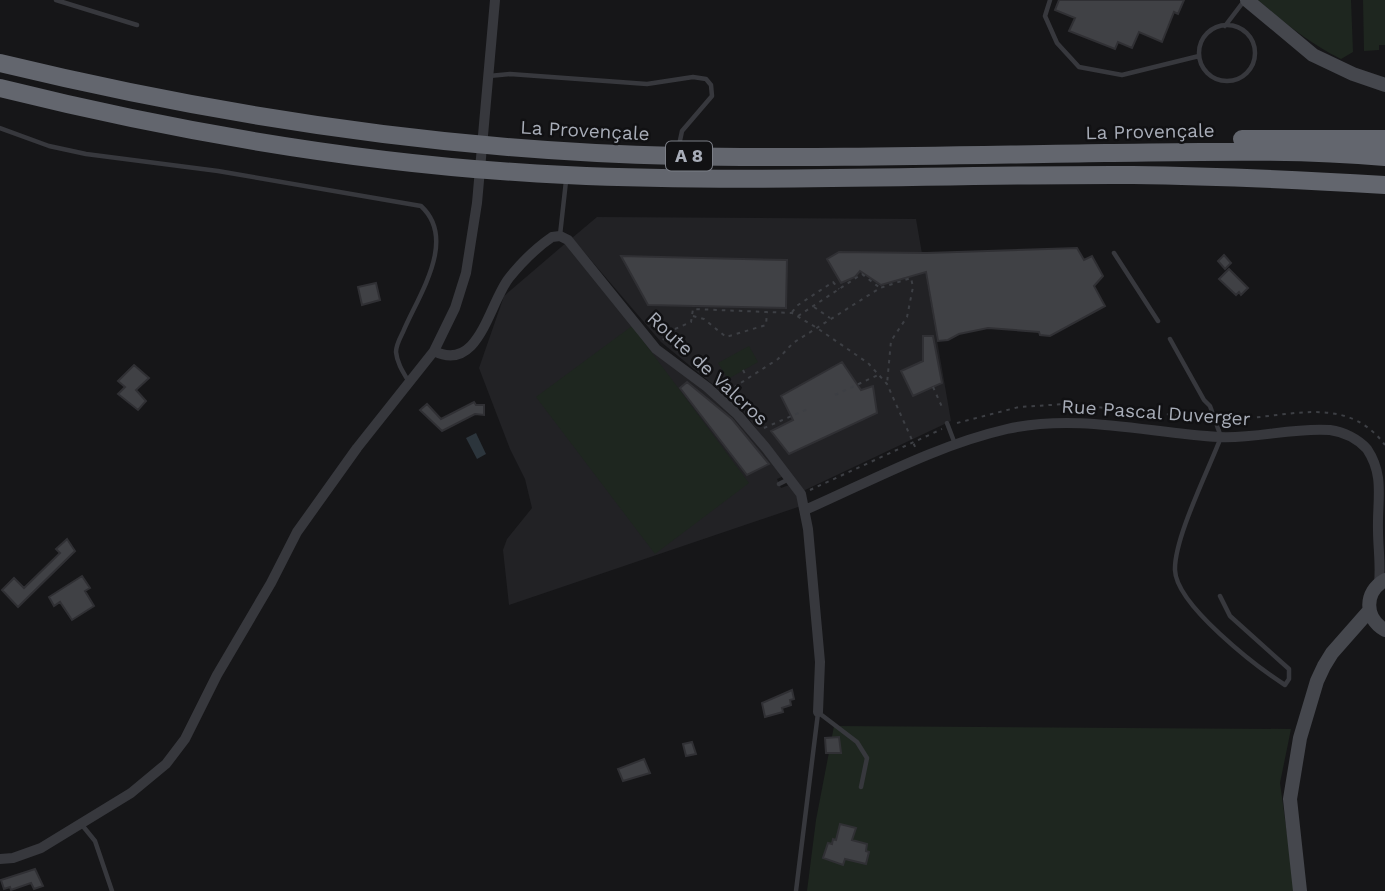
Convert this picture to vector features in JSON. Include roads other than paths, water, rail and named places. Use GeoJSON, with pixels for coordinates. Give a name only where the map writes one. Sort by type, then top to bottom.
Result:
{"type":"FeatureCollection","features":[{"type":"Feature","properties":{"kind":"highway","name":"La Provençale"},"geometry":{"type":"LineString","coordinates":[[0,63],[194,106],[301,124],[433,141],[564,151],[677,156],[1249,151],[1385,157]]}},
{"type":"Feature","properties":{"kind":"highway","name":"A 8"},"geometry":{"type":"LineString","coordinates":[[0,88],[130,118],[280,145],[411,162],[567,175],[954,178],[1131,175],[1243,177],[1385,186]]}},
{"type":"Feature","properties":{"kind":"highway"},"geometry":{"type":"LineString","coordinates":[[727,156],[1084,143],[1385,139]]}},
{"type":"Feature","properties":{"kind":"street"},"geometry":{"type":"LineString","coordinates":[[0,859],[13,858],[41,848],[82,825],[131,793],[166,764],[185,739],[297,532],[357,448],[434,351],[461,291],[477,202],[495,0]]}},
{"type":"Feature","properties":{"kind":"street"},"geometry":{"type":"LineString","coordinates":[[1246,0],[1313,55],[1353,74],[1385,85]]}},
{"type":"Feature","properties":{"kind":"street"},"geometry":{"type":"LineString","coordinates":[[434,351],[442,355],[457,354],[471,348],[509,278],[542,244],[552,237],[560,236]]}},
{"type":"Feature","properties":{"kind":"street","name":"Route de Valcros"},"geometry":{"type":"LineString","coordinates":[[560,236],[574,246],[656,349],[707,387],[737,414],[801,494],[805,510],[820,662],[818,712]]}},
{"type":"Feature","properties":{"kind":"street","name":"Rue Pascal Duverger"},"geometry":{"type":"LineString","coordinates":[[805,510],[955,444],[1009,428],[1068,422],[1221,437],[1316,430],[1340,432],[1350,436],[1381,462],[1382,488],[1378,527],[1383,554],[1382,582]]}},
{"type":"Feature","properties":{"kind":"street"},"geometry":{"type":"LineString","coordinates":[[1346,639],[1383,629],[1369,611],[1370,596],[1382,582]]}},
{"type":"Feature","properties":{"kind":"street"},"geometry":{"type":"LineString","coordinates":[[1300,891],[1290,799],[1295,760],[1317,681],[1332,653],[1369,611]]}},
{"type":"Feature","properties":{"kind":"lane"},"geometry":{"type":"LineString","coordinates":[[56,0],[137,25]]}},
{"type":"Feature","properties":{"kind":"lane"},"geometry":{"type":"LineString","coordinates":[[1050,0],[1045,16],[1057,43],[1079,67],[1122,75],[1199,56]]}},
{"type":"Feature","properties":{"kind":"lane"},"geometry":{"type":"LineString","coordinates":[[1225,26],[1243,30],[1254,44],[1255,54],[1249,71],[1233,81],[1214,78],[1207,72],[1199,56],[1203,39],[1209,32],[1225,26],[1246,0]]}},
{"type":"Feature","properties":{"kind":"lane"},"geometry":{"type":"LineString","coordinates":[[489,76],[510,74],[647,83],[706,79],[711,85],[712,96],[682,131],[677,156]]}},
{"type":"Feature","properties":{"kind":"lane"},"geometry":{"type":"LineString","coordinates":[[0,128],[49,146],[86,154],[218,171],[421,206],[430,214],[435,224],[435,250],[424,288],[396,349],[398,364],[409,383]]}},
{"type":"Feature","properties":{"kind":"lane"},"geometry":{"type":"LineString","coordinates":[[560,236],[567,175]]}},
{"type":"Feature","properties":{"kind":"lane"},"geometry":{"type":"LineString","coordinates":[[1114,253],[1158,321]]}},
{"type":"Feature","properties":{"kind":"lane"},"geometry":{"type":"LineString","coordinates":[[1170,340],[1210,406],[1221,437],[1177,551],[1175,572],[1179,586],[1190,603],[1211,625],[1269,675],[1285,685],[1289,678],[1289,669],[1230,616],[1220,596]]}},
{"type":"Feature","properties":{"kind":"lane"},"geometry":{"type":"LineString","coordinates":[[947,424],[955,444]]}},
{"type":"Feature","properties":{"kind":"lane"},"geometry":{"type":"LineString","coordinates":[[779,484],[790,479]]}},
{"type":"Feature","properties":{"kind":"lane"},"geometry":{"type":"LineString","coordinates":[[818,712],[857,742],[867,758],[861,787]]}},
{"type":"Feature","properties":{"kind":"lane","name":"Route de Valcros"},"geometry":{"type":"LineString","coordinates":[[796,891],[818,712]]}},
{"type":"Feature","properties":{"kind":"lane"},"geometry":{"type":"LineString","coordinates":[[82,825],[95,841],[113,891]]}}]}
